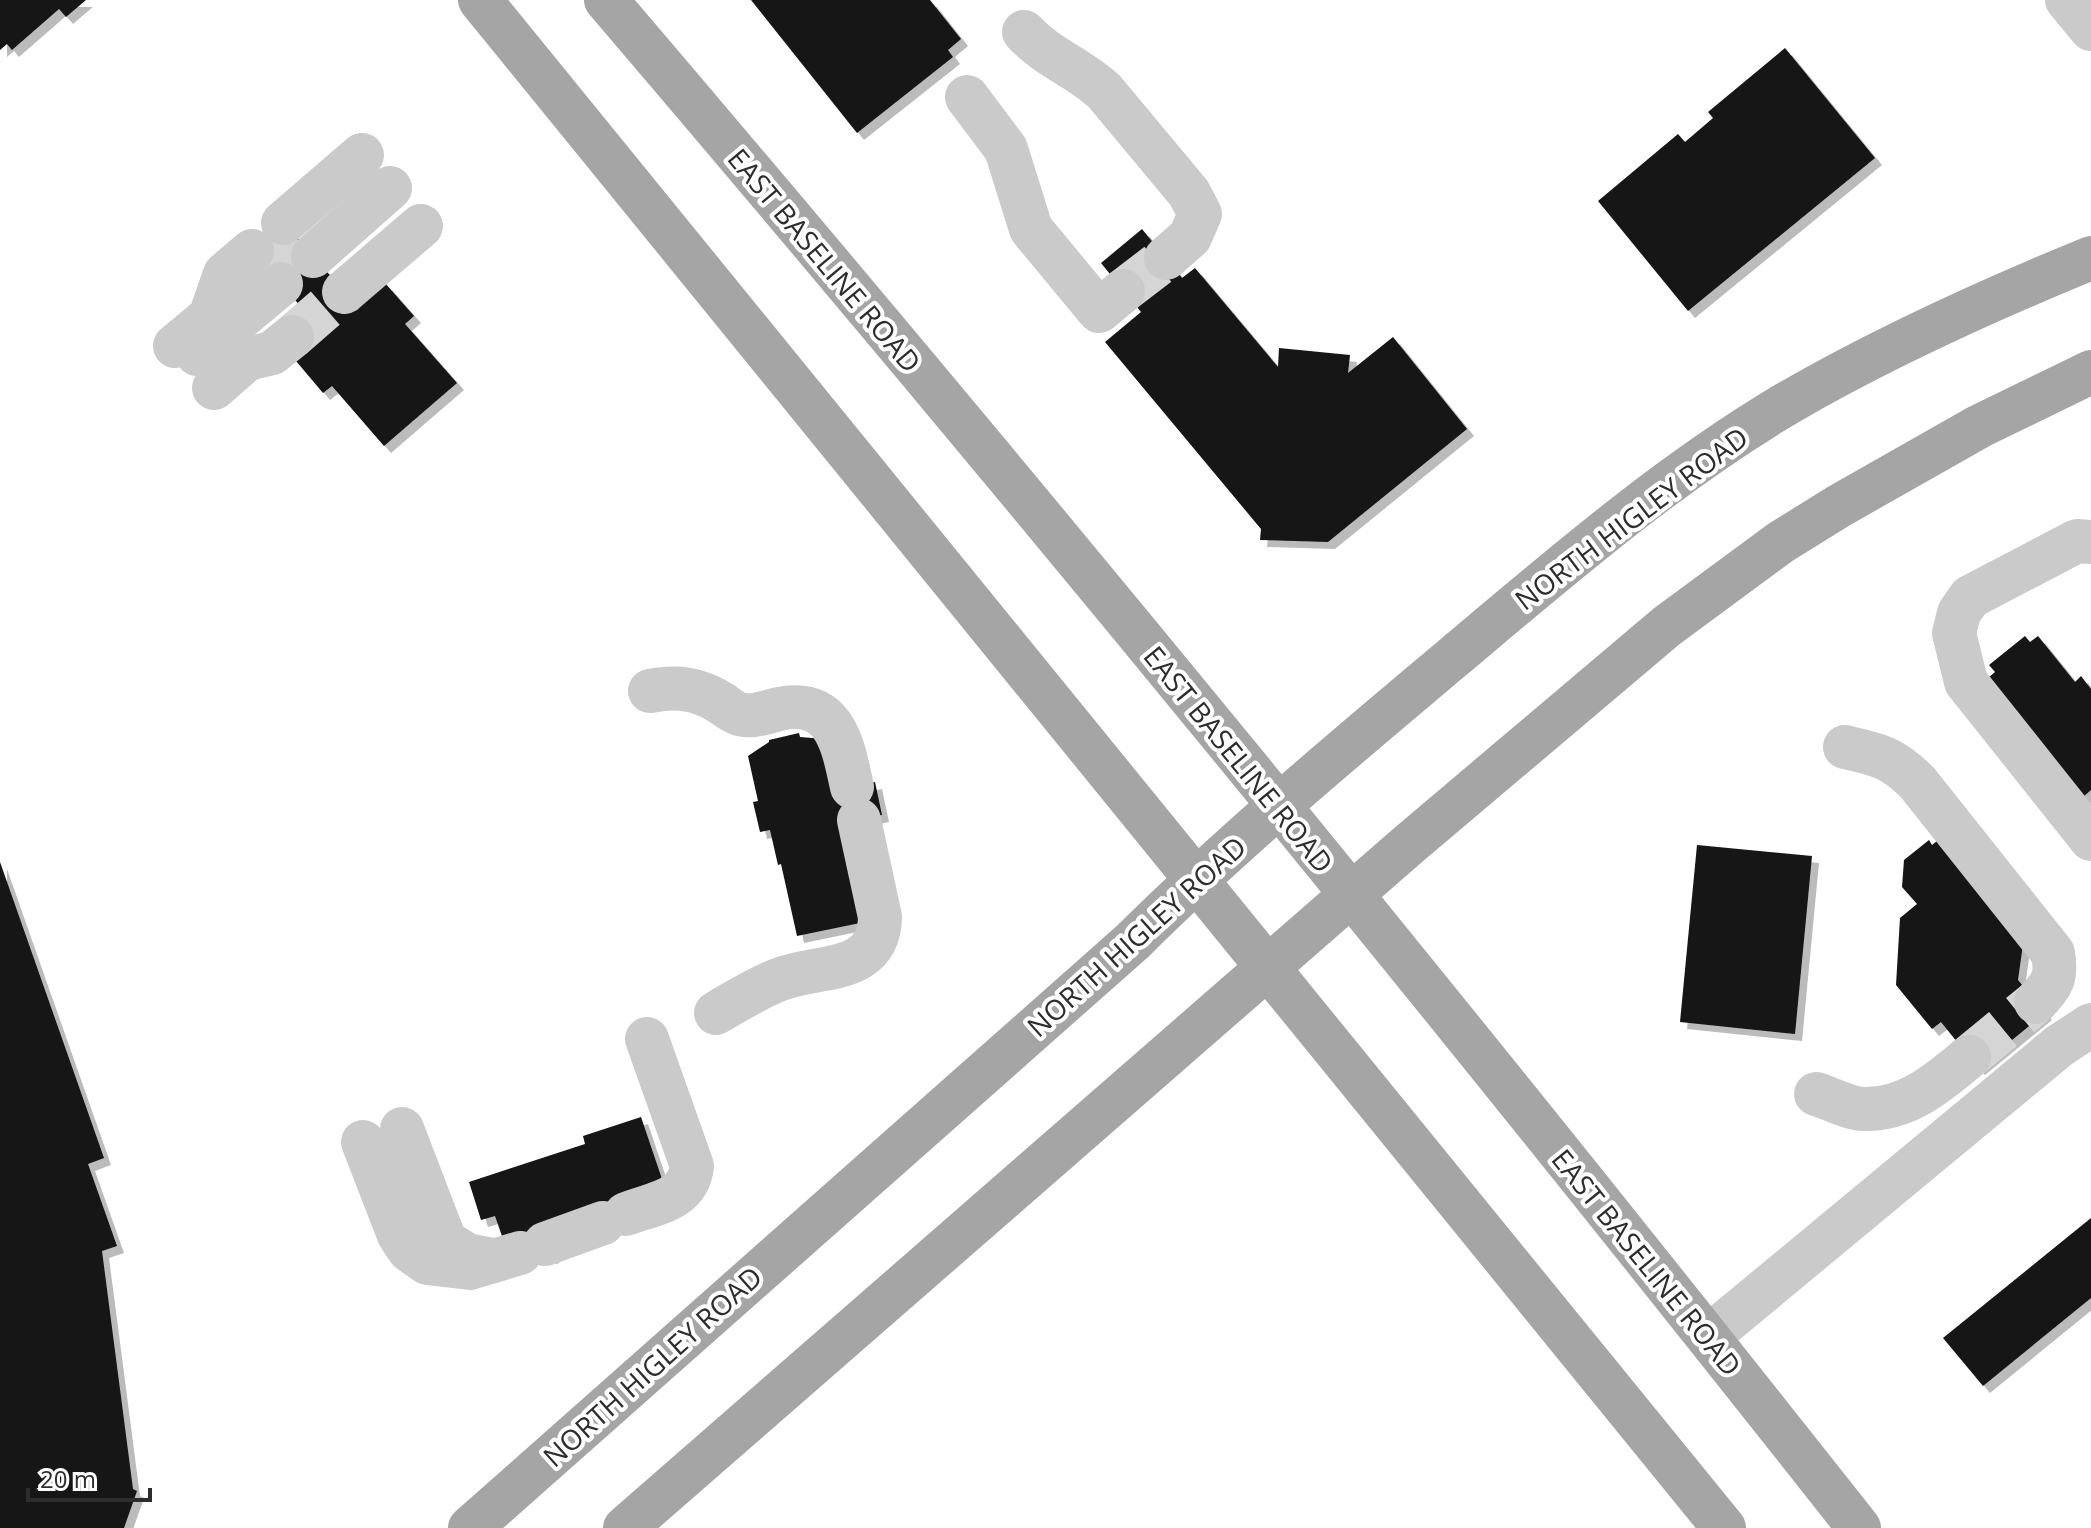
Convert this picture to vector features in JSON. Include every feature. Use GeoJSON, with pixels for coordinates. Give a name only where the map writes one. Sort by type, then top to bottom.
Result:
{"type":"FeatureCollection","features":[{"type":"Feature","properties":{"kind":"main road"},"geometry":{"type":"LineString","coordinates":[[480,0],[1724,1528]]}},
{"type":"Feature","properties":{"kind":"main road","name":"EAST BASELINE ROAD"},"geometry":{"type":"LineString","coordinates":[[606,0],[768,189],[1352,896],[1859,1528]]}},
{"type":"Feature","properties":{"kind":"main road","name":"NORTH HIGLEY ROAD"},"geometry":{"type":"LineString","coordinates":[[470,1528],[1133,941],[1195,880],[1623,517],[1712,452],[1785,405],[1913,336],[2091,258]]}},
{"type":"Feature","properties":{"kind":"main road"},"geometry":{"type":"LineString","coordinates":[[625,1528],[1407,846],[1667,626],[1781,542],[1980,426],[2091,372]]}},
{"type":"Feature","properties":{"kind":"lane"},"geometry":{"type":"LineString","coordinates":[[2067,0],[2091,29]]}},
{"type":"Feature","properties":{"kind":"lane"},"geometry":{"type":"LineString","coordinates":[[1024,32],[1040,50],[1089,77],[1104,91],[1189,193],[1200,214],[1190,237],[1166,258]]}},
{"type":"Feature","properties":{"kind":"lane"},"geometry":{"type":"LineString","coordinates":[[967,97],[1006,149],[1031,229],[1099,311],[1123,291]]}},
{"type":"Feature","properties":{"kind":"lane"},"geometry":{"type":"LineString","coordinates":[[295,273],[225,274],[195,369],[295,273],[391,190],[295,273]]}},
{"type":"Feature","properties":{"kind":"lane"},"geometry":{"type":"LineString","coordinates":[[2091,542],[2077,541],[1970,597],[1959,613],[1954,633],[1966,682],[2091,839]]}},
{"type":"Feature","properties":{"kind":"lane"},"geometry":{"type":"LineString","coordinates":[[650,691],[673,687],[691,689],[720,701],[738,714],[757,715],[783,708],[805,708],[825,718],[835,728],[843,747],[880,917],[880,932],[871,949],[850,963],[780,979],[716,1013]]}},
{"type":"Feature","properties":{"kind":"lane"},"geometry":{"type":"LineString","coordinates":[[1845,747],[1874,753],[1898,763],[1917,782],[2053,953],[2054,980],[2036,1002]]}},
{"type":"Feature","properties":{"kind":"lane"},"geometry":{"type":"LineString","coordinates":[[1708,1337],[2059,1046],[2091,1025]]}},
{"type":"Feature","properties":{"kind":"lane"},"geometry":{"type":"LineString","coordinates":[[383,1136],[399,1235],[409,1250],[427,1263],[470,1268],[680,1194],[690,1181],[692,1166],[647,1039]]}},
{"type":"Feature","properties":{"kind":"lane"},"geometry":{"type":"LineString","coordinates":[[1816,1094],[1862,1109],[1904,1102],[1928,1091],[1969,1057]]}},
{"type":"Feature","properties":{"kind":"building"},"geometry":{"type":"Polygon","coordinates":[[[0,0],[86,0],[66,17],[59,9],[12,50],[7,44],[0,50],[0,0]]]}},
{"type":"Feature","properties":{"kind":"building"},"geometry":{"type":"Polygon","coordinates":[[[751,0],[930,0],[961,39],[948,50],[953,57],[857,133],[751,0]]]}},
{"type":"Feature","properties":{"kind":"building"},"geometry":{"type":"Polygon","coordinates":[[[1785,48],[1875,158],[1688,311],[1598,201],[1678,134],[1685,142],[1713,118],[1708,112],[1785,48]]]}},
{"type":"Feature","properties":{"kind":"building"},"geometry":{"type":"Polygon","coordinates":[[[283,222],[357,306],[385,283],[414,316],[405,324],[457,383],[384,446],[332,386],[323,393],[296,361],[291,334],[310,317],[251,250],[283,222]]]}},
{"type":"Feature","properties":{"kind":"building"},"geometry":{"type":"Polygon","coordinates":[[[1142,229],[1182,278],[1195,268],[1278,367],[1279,348],[1350,355],[1348,373],[1393,337],[1467,429],[1328,542],[1260,540],[1261,529],[1105,342],[1141,312],[1101,263],[1142,229]]]}},
{"type":"Feature","properties":{"kind":"building"},"geometry":{"type":"Polygon","coordinates":[[[2025,636],[2030,642],[2038,636],[2075,682],[2081,676],[2091,689],[2091,790],[2083,797],[1988,678],[1995,672],[1989,665],[2025,636]]]}},
{"type":"Feature","properties":{"kind":"building"},"geometry":{"type":"Polygon","coordinates":[[[799,733],[800,737],[824,739],[835,790],[875,782],[882,815],[845,823],[860,923],[797,936],[770,830],[760,832],[753,802],[758,801],[748,756],[769,740],[799,733]]]}},
{"type":"Feature","properties":{"kind":"building"},"geometry":{"type":"Polygon","coordinates":[[[1929,840],[1932,845],[1937,841],[2023,944],[2018,980],[2045,1013],[1978,1068],[1941,1022],[1932,1029],[1896,985],[1900,918],[1917,904],[1902,887],[1904,860],[1929,840]]]}},
{"type":"Feature","properties":{"kind":"building"},"geometry":{"type":"Polygon","coordinates":[[[1697,845],[1812,856],[1795,1034],[1680,1022],[1697,845]]]}},
{"type":"Feature","properties":{"kind":"building"},"geometry":{"type":"Polygon","coordinates":[[[0,862],[104,1158],[88,1164],[117,1246],[102,1251],[133,1489],[137,1491],[124,1528],[0,1528],[0,862]]]}},
{"type":"Feature","properties":{"kind":"building"},"geometry":{"type":"Polygon","coordinates":[[[641,1117],[663,1182],[550,1257],[503,1239],[495,1216],[481,1220],[469,1182],[585,1144],[583,1136],[641,1117]]]}},
{"type":"Feature","properties":{"kind":"building"},"geometry":{"type":"Polygon","coordinates":[[[2091,1218],[2091,1298],[1983,1386],[1943,1338],[2091,1218]]]}},
{"type":"Feature","properties":{"kind":"tunnel"},"geometry":{"type":"LineString","coordinates":[[266,268],[298,240]]}},
{"type":"Feature","properties":{"kind":"tunnel"},"geometry":{"type":"LineString","coordinates":[[1123,291],[1166,258]]}},
{"type":"Feature","properties":{"kind":"tunnel"},"geometry":{"type":"LineString","coordinates":[[292,337],[344,292]]}},
{"type":"Feature","properties":{"kind":"tunnel"},"geometry":{"type":"LineString","coordinates":[[1969,1057],[2036,1002]]}}]}
